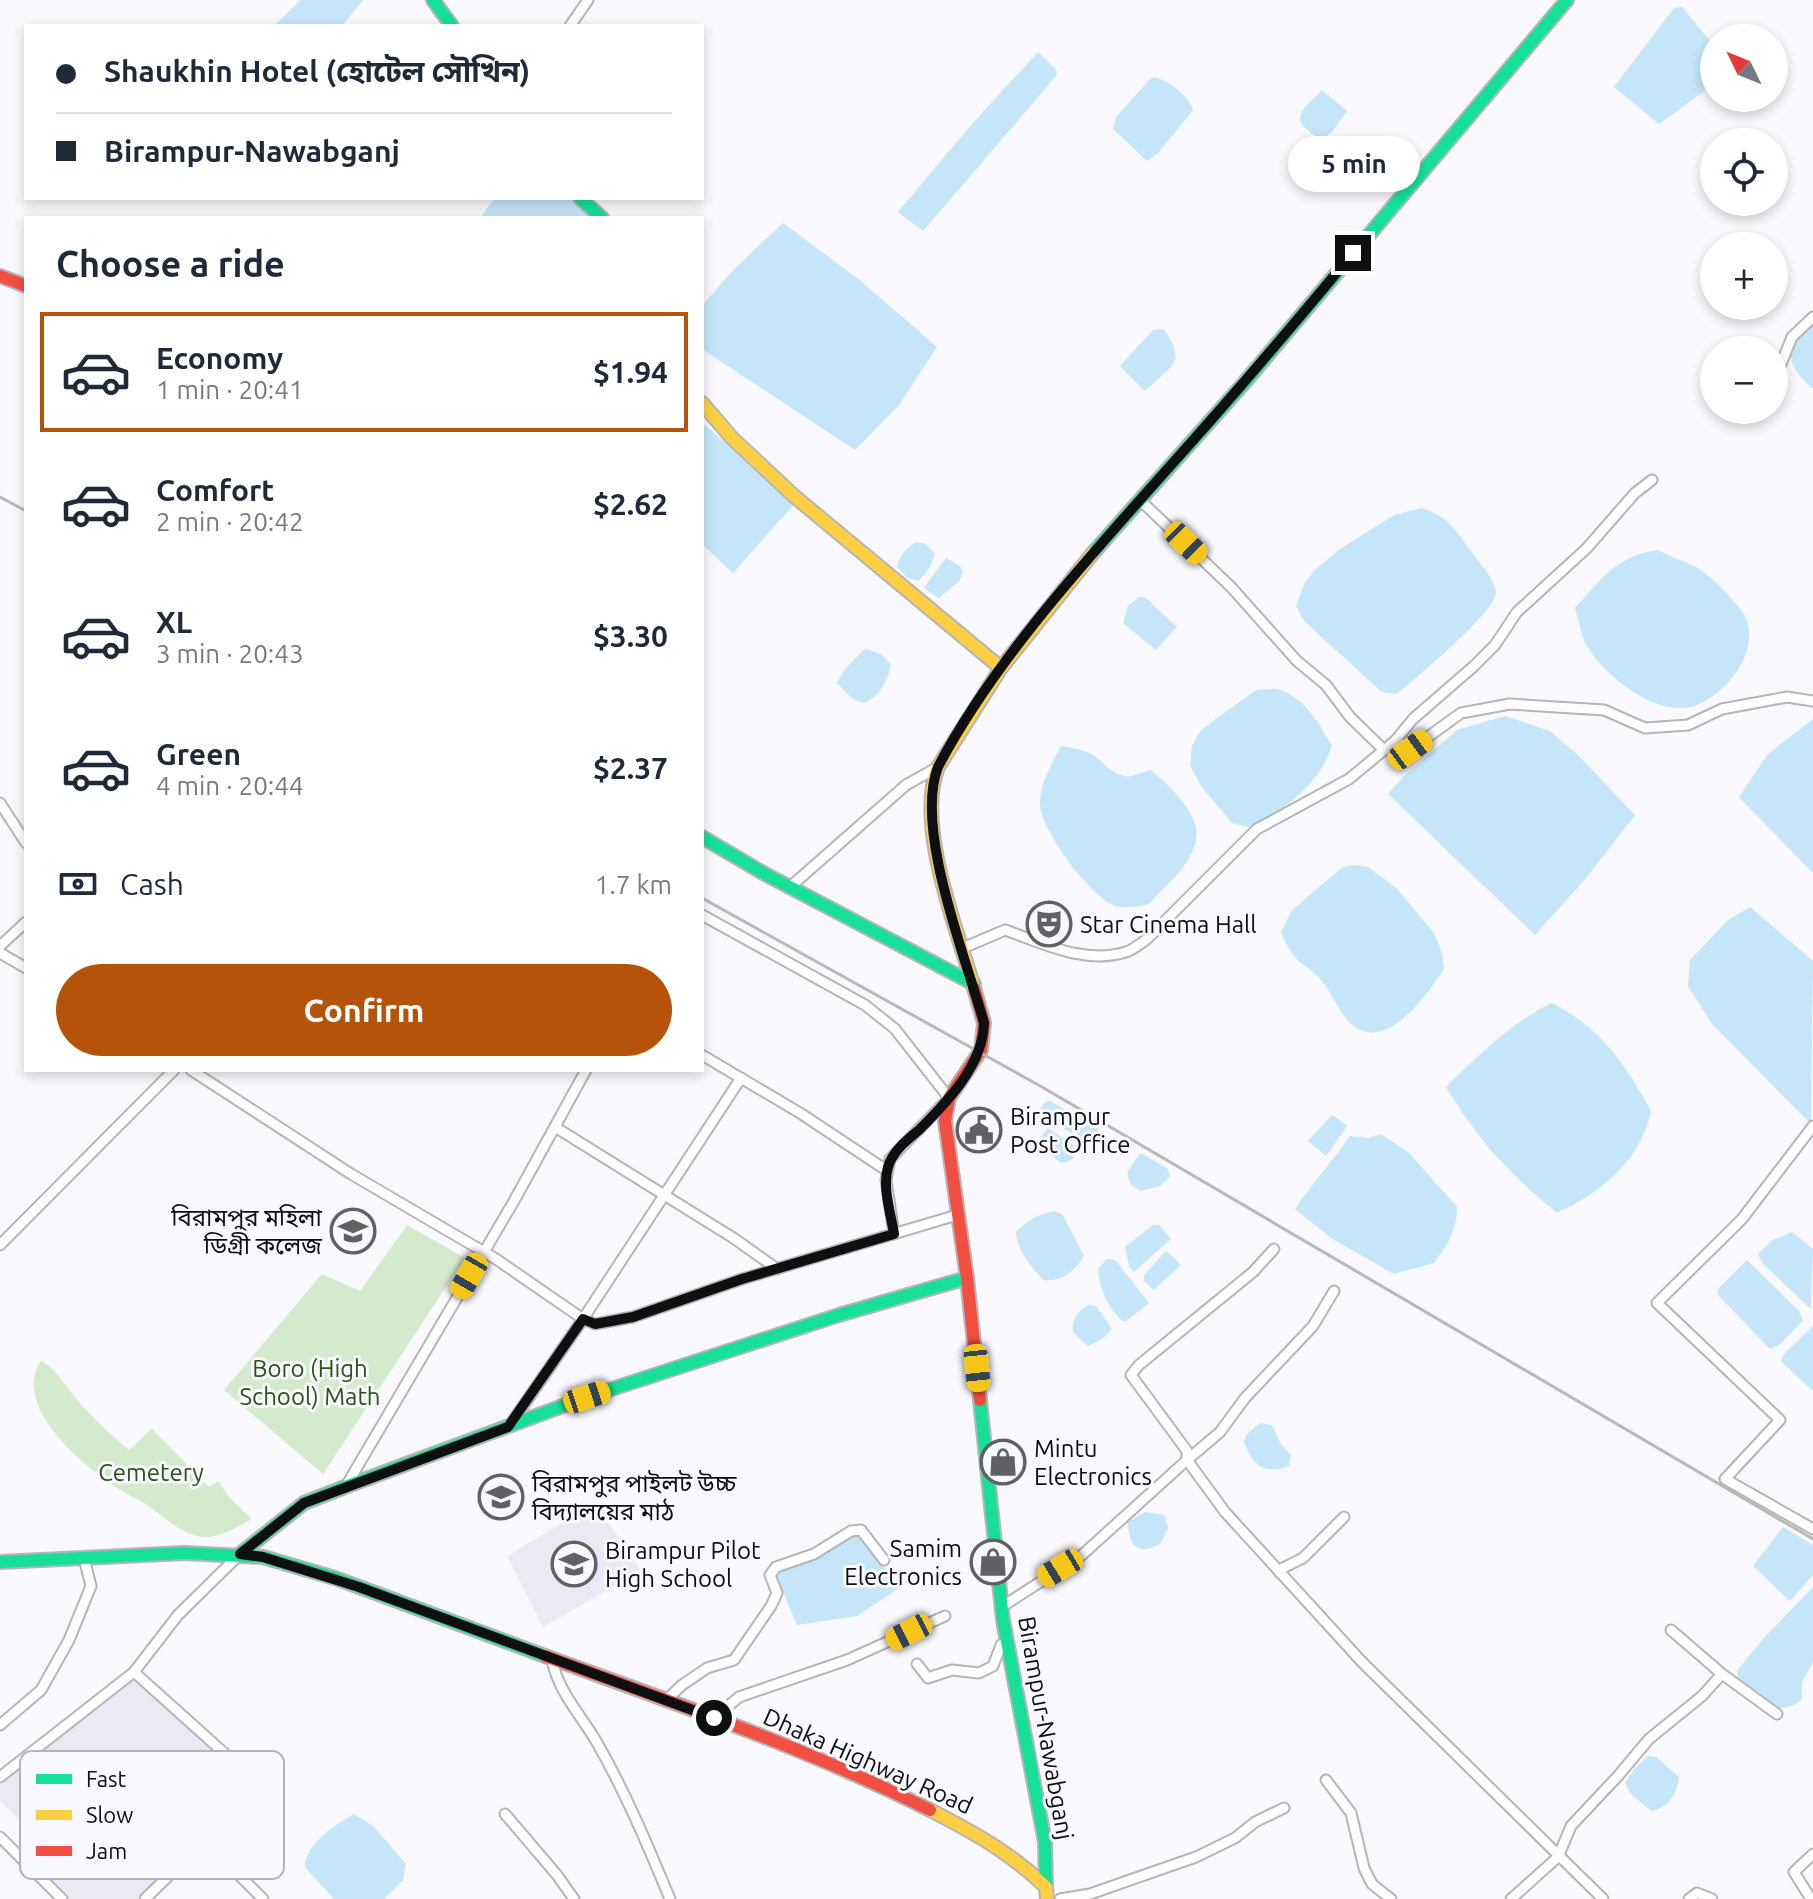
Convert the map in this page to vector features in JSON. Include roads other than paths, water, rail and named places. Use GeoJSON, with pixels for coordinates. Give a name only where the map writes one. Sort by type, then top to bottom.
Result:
{"type":"FeatureCollection","features":[{"type":"Feature","properties":{"kind":"main road"},"geometry":{"type":"LineString","coordinates":[[433,0],[451,24]]}},
{"type":"Feature","properties":{"kind":"main road"},"geometry":{"type":"LineString","coordinates":[[949,1098],[978,1056],[984,1038],[984,1023],[939,869],[932,826],[932,782],[938,767],[1001,668],[1067,583],[1245,382],[1567,0]]}},
{"type":"Feature","properties":{"kind":"main road"},"geometry":{"type":"LineString","coordinates":[[582,200],[600,216]]}},
{"type":"Feature","properties":{"kind":"main road"},"geometry":{"type":"LineString","coordinates":[[0,276],[24,285]]}},
{"type":"Feature","properties":{"kind":"main road"},"geometry":{"type":"LineString","coordinates":[[704,405],[807,511],[929,606],[1001,668]]}},
{"type":"Feature","properties":{"kind":"main road"},"geometry":{"type":"LineString","coordinates":[[704,838],[974,984]]}},
{"type":"Feature","properties":{"kind":"main road","name":"Birampur-Nawabganj"},"geometry":{"type":"LineString","coordinates":[[949,1098],[945,1121],[967,1278],[1003,1606],[1052,1896]]}},
{"type":"Feature","properties":{"kind":"main road"},"geometry":{"type":"LineString","coordinates":[[240,1554],[304,1503],[587,1397],[839,1315],[967,1278]]}},
{"type":"Feature","properties":{"kind":"main road","name":"Dhaka Highway Road"},"geometry":{"type":"LineString","coordinates":[[0,1562],[185,1553],[240,1554],[263,1557],[335,1578],[714,1718],[893,1791],[978,1834],[1022,1864],[1052,1896]]}},
{"type":"Feature","properties":{"kind":"street"},"geometry":{"type":"LineString","coordinates":[[571,24],[588,0]]}},
{"type":"Feature","properties":{"kind":"street"},"geometry":{"type":"LineString","coordinates":[[1788,347],[1792,337],[1813,317]]}},
{"type":"Feature","properties":{"kind":"street"},"geometry":{"type":"LineString","coordinates":[[963,948],[1005,930],[1069,953],[1102,955],[1127,952],[1147,939],[1257,829],[1349,779],[1395,741],[1413,719],[1495,645],[1517,612],[1587,548],[1635,493],[1652,480]]}},
{"type":"Feature","properties":{"kind":"street"},"geometry":{"type":"LineString","coordinates":[[1140,500],[1231,587],[1297,661],[1326,685],[1350,717],[1384,750]]}},
{"type":"Feature","properties":{"kind":"street"},"geometry":{"type":"LineString","coordinates":[[1395,741],[1410,750],[1461,713],[1510,704],[1604,710],[1645,728],[1688,725],[1722,709],[1787,697],[1813,701]]}},
{"type":"Feature","properties":{"kind":"street"},"geometry":{"type":"LineString","coordinates":[[790,887],[906,785],[938,767]]}},
{"type":"Feature","properties":{"kind":"street"},"geometry":{"type":"LineString","coordinates":[[0,803],[24,840]]}},
{"type":"Feature","properties":{"kind":"street"},"geometry":{"type":"LineString","coordinates":[[704,916],[865,1005],[895,1029],[949,1098],[890,1159],[886,1170],[894,1234]]}},
{"type":"Feature","properties":{"kind":"street"},"geometry":{"type":"LineString","coordinates":[[0,946],[24,924]]}},
{"type":"Feature","properties":{"kind":"street"},"geometry":{"type":"LineString","coordinates":[[0,953],[24,967]]}},
{"type":"Feature","properties":{"kind":"street"},"geometry":{"type":"LineString","coordinates":[[704,1056],[800,1113],[886,1170]]}},
{"type":"Feature","properties":{"kind":"street"},"geometry":{"type":"LineString","coordinates":[[0,1245],[172,1072]]}},
{"type":"Feature","properties":{"kind":"street"},"geometry":{"type":"LineString","coordinates":[[194,1072],[351,1174],[483,1251],[595,1324],[633,1317],[777,1269],[957,1215]]}},
{"type":"Feature","properties":{"kind":"street"},"geometry":{"type":"LineString","coordinates":[[345,1488],[585,1072]]}},
{"type":"Feature","properties":{"kind":"street"},"geometry":{"type":"LineString","coordinates":[[508,1427],[583,1319],[741,1078]]}},
{"type":"Feature","properties":{"kind":"street"},"geometry":{"type":"LineString","coordinates":[[1813,1126],[1742,1219],[1657,1303],[1780,1420],[1725,1479],[1813,1529]]}},
{"type":"Feature","properties":{"kind":"street"},"geometry":{"type":"LineString","coordinates":[[555,1127],[735,1239],[777,1269]]}},
{"type":"Feature","properties":{"kind":"street"},"geometry":{"type":"LineString","coordinates":[[1274,1249],[1253,1272],[1139,1365],[1131,1375],[1187,1451],[1187,1460],[1225,1512],[1362,1662],[1603,1899]]}},
{"type":"Feature","properties":{"kind":"street"},"geometry":{"type":"LineString","coordinates":[[1003,1606],[1082,1555],[1220,1432],[1245,1398],[1313,1326],[1334,1291]]}},
{"type":"Feature","properties":{"kind":"street"},"geometry":{"type":"LineString","coordinates":[[1280,1573],[1283,1568],[1303,1558],[1344,1517]]}},
{"type":"Feature","properties":{"kind":"street"},"geometry":{"type":"LineString","coordinates":[[666,1700],[707,1668],[734,1660],[777,1593],[770,1575],[776,1567],[814,1554],[851,1531],[861,1530],[884,1560]]}},
{"type":"Feature","properties":{"kind":"street"},"geometry":{"type":"LineString","coordinates":[[33,1751],[134,1672],[178,1615],[240,1554]]}},
{"type":"Feature","properties":{"kind":"street"},"geometry":{"type":"LineString","coordinates":[[0,1725],[41,1690],[69,1640],[91,1586],[84,1558]]}},
{"type":"Feature","properties":{"kind":"street"},"geometry":{"type":"LineString","coordinates":[[714,1718],[739,1697],[847,1660],[945,1616]]}},
{"type":"Feature","properties":{"kind":"street"},"geometry":{"type":"LineString","coordinates":[[1671,1630],[1722,1674],[1777,1714]]}},
{"type":"Feature","properties":{"kind":"street"},"geometry":{"type":"LineString","coordinates":[[917,1664],[928,1678],[952,1670],[979,1673],[993,1666],[1001,1645],[1008,1641]]}},
{"type":"Feature","properties":{"kind":"street"},"geometry":{"type":"LineString","coordinates":[[552,1660],[556,1679],[597,1742],[645,1839],[670,1899]]}},
{"type":"Feature","properties":{"kind":"street"},"geometry":{"type":"LineString","coordinates":[[134,1672],[222,1751]]}},
{"type":"Feature","properties":{"kind":"street"},"geometry":{"type":"LineString","coordinates":[[1511,1899],[1558,1857],[1571,1826],[1649,1739],[1702,1696],[1722,1674]]}},
{"type":"Feature","properties":{"kind":"street"},"geometry":{"type":"LineString","coordinates":[[0,1777],[20,1761]]}},
{"type":"Feature","properties":{"kind":"street"},"geometry":{"type":"LineString","coordinates":[[1326,1780],[1351,1813],[1364,1868],[1372,1884],[1391,1899]]}},
{"type":"Feature","properties":{"kind":"street"},"geometry":{"type":"LineString","coordinates":[[1052,1896],[1090,1894],[1196,1857],[1284,1808]]}},
{"type":"Feature","properties":{"kind":"street"},"geometry":{"type":"LineString","coordinates":[[505,1814],[574,1899]]}},
{"type":"Feature","properties":{"kind":"street"},"geometry":{"type":"LineString","coordinates":[[0,1837],[20,1857]]}},
{"type":"Feature","properties":{"kind":"street"},"geometry":{"type":"LineString","coordinates":[[1811,1899],[1794,1872],[1813,1854]]}},
{"type":"Feature","properties":{"kind":"street"},"geometry":{"type":"LineString","coordinates":[[42,1879],[62,1899]]}},
{"type":"Feature","properties":{"kind":"street"},"geometry":{"type":"LineString","coordinates":[[145,1899],[165,1879]]}},
{"type":"Feature","properties":{"kind":"street"},"geometry":{"type":"LineString","coordinates":[[243,1879],[263,1899]]}},
{"type":"Feature","properties":{"kind":"street"},"geometry":{"type":"LineString","coordinates":[[1689,1899],[1697,1893],[1712,1899]]}},
{"type":"Feature","properties":{"kind":"water"},"geometry":{"type":"Polygon","coordinates":[[[301,0],[363,0],[344,24],[276,24],[301,0]]]}},
{"type":"Feature","properties":{"kind":"water"},"geometry":{"type":"Polygon","coordinates":[[[1682,7],[1700,29],[1700,94],[1659,124],[1614,87],[1674,8],[1682,7]]]}},
{"type":"Feature","properties":{"kind":"water"},"geometry":{"type":"Polygon","coordinates":[[[1038,52],[1056,70],[1057,75],[923,231],[898,212],[1038,52]]]}},
{"type":"Feature","properties":{"kind":"water"},"geometry":{"type":"Polygon","coordinates":[[[1152,77],[1176,89],[1193,110],[1158,153],[1147,161],[1113,129],[1116,117],[1152,77]]]}},
{"type":"Feature","properties":{"kind":"water"},"geometry":{"type":"Polygon","coordinates":[[[1322,90],[1347,111],[1331,133],[1322,139],[1305,128],[1300,118],[1304,108],[1322,90]]]}},
{"type":"Feature","properties":{"kind":"water"},"geometry":{"type":"Polygon","coordinates":[[[494,200],[574,200],[591,216],[482,216],[494,200]]]}},
{"type":"Feature","properties":{"kind":"water"},"geometry":{"type":"Polygon","coordinates":[[[783,223],[862,282],[937,347],[899,405],[855,450],[704,350],[704,304],[735,268],[783,223]]]}},
{"type":"Feature","properties":{"kind":"water"},"geometry":{"type":"Polygon","coordinates":[[[1813,319],[1813,389],[1796,371],[1790,355],[1796,338],[1813,319]]]}},
{"type":"Feature","properties":{"kind":"water"},"geometry":{"type":"Polygon","coordinates":[[[1164,329],[1173,344],[1176,358],[1171,367],[1145,391],[1120,366],[1153,330],[1164,329]]]}},
{"type":"Feature","properties":{"kind":"water"},"geometry":{"type":"Polygon","coordinates":[[[704,426],[795,503],[733,573],[704,546],[704,426]]]}},
{"type":"Feature","properties":{"kind":"water"},"geometry":{"type":"Polygon","coordinates":[[[1422,508],[1439,515],[1455,530],[1490,577],[1496,593],[1483,614],[1420,675],[1397,694],[1382,692],[1305,622],[1296,606],[1304,584],[1340,549],[1394,515],[1422,508]]]}},
{"type":"Feature","properties":{"kind":"water"},"geometry":{"type":"Polygon","coordinates":[[[917,542],[926,544],[935,554],[919,581],[906,577],[897,567],[904,552],[917,542]]]}},
{"type":"Feature","properties":{"kind":"water"},"geometry":{"type":"Polygon","coordinates":[[[1658,550],[1707,575],[1737,605],[1748,623],[1749,638],[1740,666],[1720,691],[1694,706],[1665,706],[1620,683],[1588,648],[1575,608],[1602,578],[1621,563],[1658,550]]]}},
{"type":"Feature","properties":{"kind":"water"},"geometry":{"type":"Polygon","coordinates":[[[946,558],[960,566],[963,573],[959,581],[939,598],[925,586],[946,558]]]}},
{"type":"Feature","properties":{"kind":"water"},"geometry":{"type":"Polygon","coordinates":[[[1139,597],[1146,598],[1177,627],[1156,650],[1123,623],[1128,606],[1139,597]]]}},
{"type":"Feature","properties":{"kind":"water"},"geometry":{"type":"Polygon","coordinates":[[[865,649],[881,654],[891,665],[882,688],[863,703],[853,699],[837,683],[844,670],[865,649]]]}},
{"type":"Feature","properties":{"kind":"water"},"geometry":{"type":"Polygon","coordinates":[[[1277,689],[1303,704],[1332,746],[1309,785],[1287,805],[1248,827],[1232,823],[1201,786],[1190,765],[1192,746],[1201,730],[1256,690],[1277,689]]]}},
{"type":"Feature","properties":{"kind":"water"},"geometry":{"type":"Polygon","coordinates":[[[1505,716],[1550,731],[1578,755],[1635,815],[1586,878],[1535,935],[1388,794],[1457,730],[1505,716]]]}},
{"type":"Feature","properties":{"kind":"water"},"geometry":{"type":"Polygon","coordinates":[[[1813,719],[1813,873],[1739,797],[1768,754],[1813,719]]]}},
{"type":"Feature","properties":{"kind":"water"},"geometry":{"type":"Polygon","coordinates":[[[1061,746],[1089,753],[1120,775],[1132,776],[1151,770],[1176,793],[1191,814],[1196,832],[1192,852],[1180,871],[1150,903],[1120,907],[1109,902],[1083,879],[1058,846],[1042,815],[1040,803],[1047,774],[1061,746]]]}},
{"type":"Feature","properties":{"kind":"water"},"geometry":{"type":"Polygon","coordinates":[[[1343,867],[1368,867],[1396,888],[1434,933],[1442,953],[1444,969],[1427,993],[1403,1018],[1376,1032],[1362,1031],[1349,1022],[1321,980],[1293,955],[1281,933],[1292,910],[1343,867]]]}},
{"type":"Feature","properties":{"kind":"water"},"geometry":{"type":"Polygon","coordinates":[[[1750,907],[1813,961],[1811,1124],[1712,1024],[1688,986],[1690,960],[1728,920],[1750,907]]]}},
{"type":"Feature","properties":{"kind":"water"},"geometry":{"type":"Polygon","coordinates":[[[1552,1003],[1584,1024],[1610,1049],[1651,1111],[1638,1145],[1617,1173],[1589,1196],[1557,1213],[1523,1184],[1496,1155],[1446,1087],[1509,1030],[1552,1003]]]}},
{"type":"Feature","properties":{"kind":"water"},"geometry":{"type":"Polygon","coordinates":[[[1050,1101],[1098,1128],[1100,1136],[1093,1146],[1038,1113],[1045,1102],[1050,1101]]]}},
{"type":"Feature","properties":{"kind":"water"},"geometry":{"type":"Polygon","coordinates":[[[1332,1115],[1347,1126],[1326,1156],[1308,1141],[1332,1115]]]}},
{"type":"Feature","properties":{"kind":"water"},"geometry":{"type":"Polygon","coordinates":[[[1048,1128],[1072,1144],[1077,1153],[1072,1160],[1062,1163],[1046,1150],[1040,1138],[1048,1128]]]}},
{"type":"Feature","properties":{"kind":"water"},"geometry":{"type":"Polygon","coordinates":[[[1381,1134],[1409,1153],[1457,1207],[1450,1237],[1434,1263],[1394,1274],[1331,1238],[1295,1209],[1350,1136],[1368,1138],[1381,1134]]]}},
{"type":"Feature","properties":{"kind":"water"},"geometry":{"type":"Polygon","coordinates":[[[1140,1153],[1167,1168],[1170,1176],[1160,1186],[1141,1191],[1131,1185],[1127,1173],[1140,1153]]]}},
{"type":"Feature","properties":{"kind":"water"},"geometry":{"type":"Polygon","coordinates":[[[1054,1211],[1063,1215],[1084,1256],[1067,1275],[1043,1280],[1022,1252],[1016,1232],[1034,1218],[1054,1211]]]}},
{"type":"Feature","properties":{"kind":"water"},"geometry":{"type":"Polygon","coordinates":[[[1153,1225],[1159,1225],[1171,1239],[1134,1272],[1129,1266],[1125,1247],[1153,1225]]]}},
{"type":"Feature","properties":{"kind":"water"},"geometry":{"type":"Polygon","coordinates":[[[1792,1232],[1813,1249],[1811,1309],[1764,1265],[1758,1254],[1773,1240],[1792,1232]]]}},
{"type":"Feature","properties":{"kind":"water"},"geometry":{"type":"Polygon","coordinates":[[[1166,1251],[1181,1265],[1154,1290],[1144,1281],[1144,1275],[1166,1251]]]}},
{"type":"Feature","properties":{"kind":"water"},"geometry":{"type":"Polygon","coordinates":[[[1107,1259],[1115,1260],[1149,1303],[1125,1322],[1110,1306],[1100,1284],[1098,1269],[1107,1259]]]}},
{"type":"Feature","properties":{"kind":"water"},"geometry":{"type":"Polygon","coordinates":[[[1747,1260],[1799,1311],[1803,1320],[1779,1345],[1770,1349],[1719,1296],[1717,1290],[1747,1260]]]}},
{"type":"Feature","properties":{"kind":"water"},"geometry":{"type":"Polygon","coordinates":[[[1088,1305],[1096,1306],[1112,1329],[1088,1346],[1073,1332],[1073,1323],[1088,1305]]]}},
{"type":"Feature","properties":{"kind":"water"},"geometry":{"type":"Polygon","coordinates":[[[1813,1326],[1813,1391],[1781,1361],[1784,1354],[1813,1326]]]}},
{"type":"Feature","properties":{"kind":"water"},"geometry":{"type":"Polygon","coordinates":[[[1260,1423],[1272,1425],[1281,1444],[1291,1455],[1289,1466],[1267,1469],[1251,1458],[1244,1442],[1246,1435],[1260,1423]]]}},
{"type":"Feature","properties":{"kind":"water"},"geometry":{"type":"Polygon","coordinates":[[[1145,1512],[1164,1515],[1168,1528],[1161,1543],[1141,1549],[1130,1537],[1128,1522],[1145,1512]]]}},
{"type":"Feature","properties":{"kind":"water"},"geometry":{"type":"Polygon","coordinates":[[[1783,1527],[1813,1545],[1813,1575],[1790,1601],[1753,1566],[1783,1527]]]}},
{"type":"Feature","properties":{"kind":"water"},"geometry":{"type":"Polygon","coordinates":[[[857,1532],[871,1546],[898,1589],[857,1616],[797,1625],[775,1573],[815,1556],[857,1532]]]}},
{"type":"Feature","properties":{"kind":"water"},"geometry":{"type":"Polygon","coordinates":[[[1813,1587],[1813,1662],[1802,1682],[1802,1699],[1784,1708],[1776,1707],[1745,1687],[1738,1680],[1737,1671],[1813,1587]]]}},
{"type":"Feature","properties":{"kind":"water"},"geometry":{"type":"Polygon","coordinates":[[[1648,1756],[1656,1757],[1679,1777],[1671,1799],[1651,1811],[1631,1794],[1625,1783],[1648,1756]]]}},
{"type":"Feature","properties":{"kind":"water"},"geometry":{"type":"Polygon","coordinates":[[[354,1814],[373,1826],[406,1864],[403,1880],[384,1899],[334,1899],[305,1867],[315,1843],[354,1814]]]}},
{"type":"Feature","properties":{"kind":"railway"},"geometry":{"type":"LineString","coordinates":[[0,497],[24,510]]}},
{"type":"Feature","properties":{"kind":"railway"},"geometry":{"type":"LineString","coordinates":[[704,899],[1042,1087],[1813,1539]]}},
{"type":"Feature","properties":{"kind":"place","name":"Star Cinema Hall"},"geometry":{"type":"Point","coordinates":[1049,924]}},
{"type":"Feature","properties":{"kind":"place","name":"Birampur Post Office"},"geometry":{"type":"Point","coordinates":[979,1130]}},
{"type":"Feature","properties":{"kind":"place","name":"বিরামপুর মহিলা ডিগ্রী কলেজ"},"geometry":{"type":"Point","coordinates":[353,1231]}},
{"type":"Feature","properties":{"kind":"place","name":"Mintu Electronics"},"geometry":{"type":"Point","coordinates":[1003,1462]}},
{"type":"Feature","properties":{"kind":"place","name":"বিরামপুর পাইলট উচ্চ বিদ্যালয়ের মাঠ"},"geometry":{"type":"Point","coordinates":[501,1497]}},
{"type":"Feature","properties":{"kind":"place","name":"Samim Electronics"},"geometry":{"type":"Point","coordinates":[993,1562]}},
{"type":"Feature","properties":{"kind":"place","name":"Birampur Pilot High School"},"geometry":{"type":"Point","coordinates":[574,1564]}},
{"type":"Feature","properties":{"kind":"park label","name":"Boro (High School) Math"},"geometry":{"type":"Point","coordinates":[310,1382]}},
{"type":"Feature","properties":{"kind":"park label","name":"Cemetery"},"geometry":{"type":"Point","coordinates":[151,1472]}}]}
